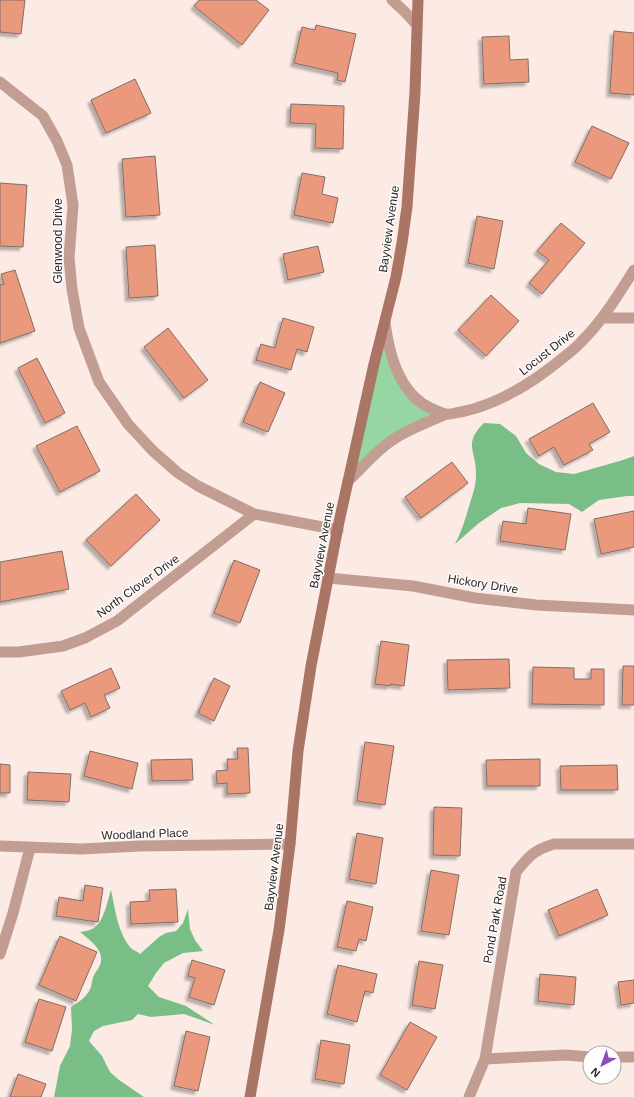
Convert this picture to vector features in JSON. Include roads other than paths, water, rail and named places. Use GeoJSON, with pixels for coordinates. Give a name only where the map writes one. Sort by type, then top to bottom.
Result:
{"type":"FeatureCollection","features":[{"type":"Feature","properties":{"kind":"main road","name":"Bayview Avenue"},"geometry":{"type":"LineString","coordinates":[[250,1097],[279,930],[290,844],[298,750],[311,666],[348,481],[374,364],[396,277],[402,243],[407,206],[415,92],[418,0]]}},
{"type":"Feature","properties":{"kind":"street"},"geometry":{"type":"LineString","coordinates":[[392,0],[417,25]]}},
{"type":"Feature","properties":{"kind":"street","name":"Glenwood Drive"},"geometry":{"type":"LineString","coordinates":[[0,82],[42,116],[57,141],[67,165],[73,205],[69,258],[72,289],[79,328],[99,382],[128,424],[178,473],[198,486],[254,514],[338,530]]}},
{"type":"Feature","properties":{"kind":"street","name":"Locust Drive"},"geometry":{"type":"LineString","coordinates":[[348,481],[391,441],[415,427],[447,414],[470,410],[499,400],[528,384],[547,371],[582,342],[602,318],[634,270]]}},
{"type":"Feature","properties":{"kind":"street"},"geometry":{"type":"LineString","coordinates":[[602,318],[634,318]]}},
{"type":"Feature","properties":{"kind":"street","name":"Locust Drive"},"geometry":{"type":"LineString","coordinates":[[385,322],[391,356],[397,371],[406,386],[414,396],[428,408],[447,414]]}},
{"type":"Feature","properties":{"kind":"street","name":"North Clover Drive"},"geometry":{"type":"LineString","coordinates":[[0,652],[19,652],[63,646],[85,638],[117,621],[254,514]]}},
{"type":"Feature","properties":{"kind":"street","name":"Hickory Drive"},"geometry":{"type":"LineString","coordinates":[[328,578],[413,586],[475,598],[536,605],[634,610]]}},
{"type":"Feature","properties":{"kind":"street","name":"Woodland Place"},"geometry":{"type":"LineString","coordinates":[[0,846],[82,849],[155,845],[290,844]]}},
{"type":"Feature","properties":{"kind":"street","name":"Pond Park Road"},"geometry":{"type":"LineString","coordinates":[[469,1097],[485,1059],[516,872],[529,856],[543,847],[554,844],[634,844]]}},
{"type":"Feature","properties":{"kind":"street"},"geometry":{"type":"LineString","coordinates":[[0,954],[13,913],[30,848]]}},
{"type":"Feature","properties":{"kind":"street"},"geometry":{"type":"LineString","coordinates":[[485,1059],[566,1055],[582,1056]]}},
{"type":"Feature","properties":{"kind":"street"},"geometry":{"type":"LineString","coordinates":[[622,1057],[634,1057]]}}]}
